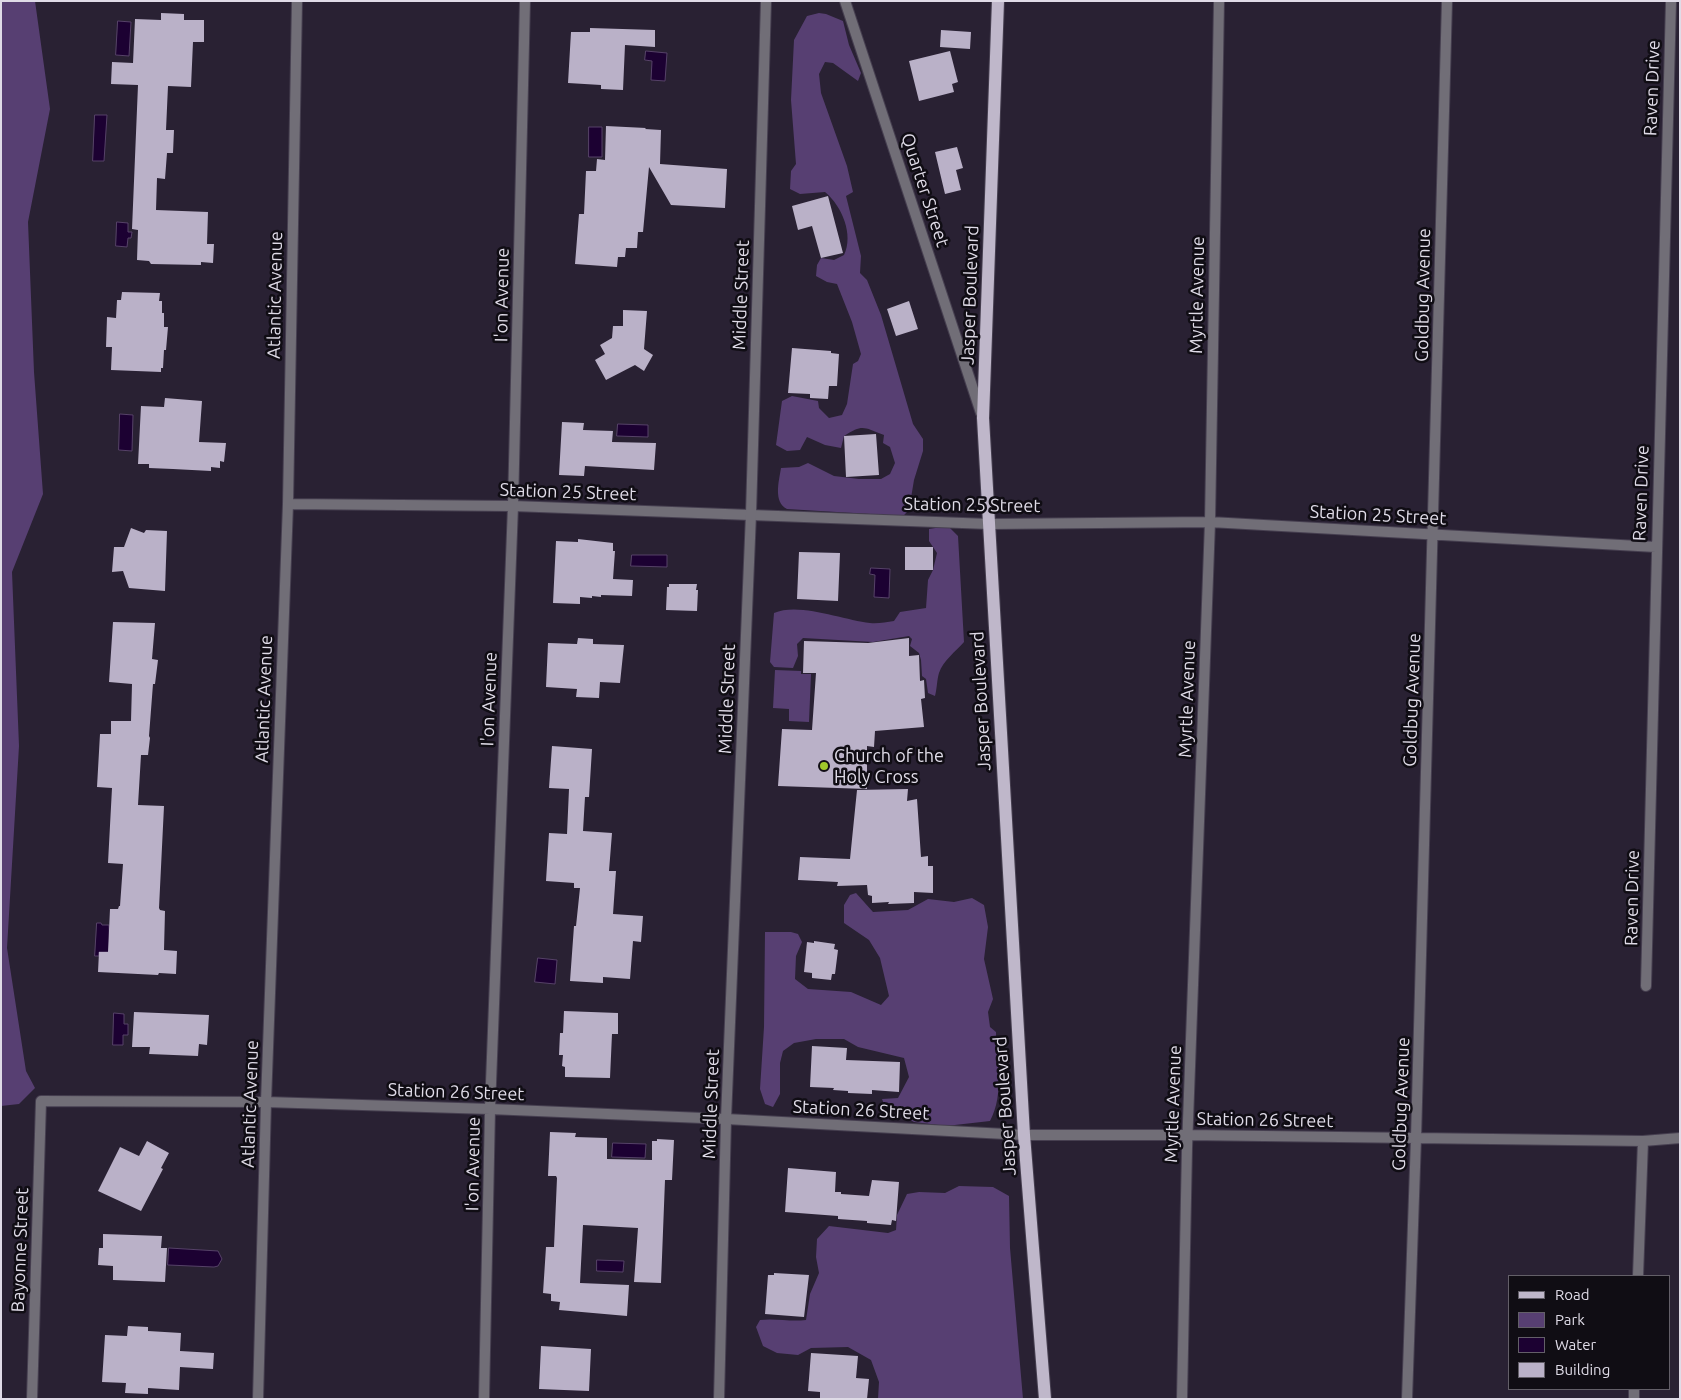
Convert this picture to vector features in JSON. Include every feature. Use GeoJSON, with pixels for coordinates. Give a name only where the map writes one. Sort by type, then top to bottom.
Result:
{"type":"FeatureCollection","features":[{"type":"Feature","properties":{"kind":"main road","name":"Jasper Boulevard"},"geometry":{"type":"LineString","coordinates":[[998,1],[983,418],[1024,1135],[1045,1399]]}},
{"type":"Feature","properties":{"kind":"street","name":"Atlantic Avenue"},"geometry":{"type":"LineString","coordinates":[[258,1399],[266,1102],[288,504],[297,1]]}},
{"type":"Feature","properties":{"kind":"street","name":"I'on Avenue"},"geometry":{"type":"LineString","coordinates":[[484,1399],[490,1109],[513,506],[525,1]]}},
{"type":"Feature","properties":{"kind":"street","name":"Middle Street"},"geometry":{"type":"LineString","coordinates":[[719,1399],[726,1119],[751,514],[766,1]]}},
{"type":"Feature","properties":{"kind":"street","name":"Quarter Street"},"geometry":{"type":"LineString","coordinates":[[845,1],[983,418]]}},
{"type":"Feature","properties":{"kind":"street","name":"Myrtle Avenue"},"geometry":{"type":"LineString","coordinates":[[1182,1399],[1188,1135],[1210,522],[1219,1]]}},
{"type":"Feature","properties":{"kind":"street","name":"Goldbug Avenue"},"geometry":{"type":"LineString","coordinates":[[1406,1399],[1416,1138],[1447,1]]}},
{"type":"Feature","properties":{"kind":"street","name":"Raven Drive"},"geometry":{"type":"LineString","coordinates":[[1646,986],[1671,1]]}},
{"type":"Feature","properties":{"kind":"street","name":"Station 25 Street"},"geometry":{"type":"LineString","coordinates":[[288,504],[513,506],[989,524],[1210,522],[1656,547]]}},
{"type":"Feature","properties":{"kind":"street","name":"Station 26 Street"},"geometry":{"type":"LineString","coordinates":[[41,1102],[266,1102],[490,1109],[1024,1135],[1188,1135],[1643,1141],[1680,1138]]}},
{"type":"Feature","properties":{"kind":"street","name":"Bayonne Street"},"geometry":{"type":"LineString","coordinates":[[32,1399],[41,1102]]}},
{"type":"Feature","properties":{"kind":"street"},"geometry":{"type":"LineString","coordinates":[[1638,1275],[1643,1141]]}},
{"type":"Feature","properties":{"kind":"green space"},"geometry":{"type":"Polygon","coordinates":[[[1,1],[35,1],[50,109],[28,222],[34,372],[43,494],[12,572],[19,746],[7,948],[26,1071],[35,1088],[19,1104],[1,1106],[1,1]]]}},
{"type":"Feature","properties":{"kind":"green space"},"geometry":{"type":"Polygon","coordinates":[[[819,13],[843,21],[849,45],[861,73],[858,81],[833,63],[825,62],[819,74],[821,93],[847,166],[853,192],[846,196],[861,256],[860,273],[867,280],[881,315],[913,424],[923,439],[923,451],[914,480],[909,510],[903,516],[787,509],[783,506],[778,496],[781,468],[799,467],[808,463],[834,476],[881,479],[890,474],[895,463],[890,447],[883,443],[884,435],[863,428],[859,428],[844,436],[841,448],[825,445],[807,437],[800,450],[787,451],[776,445],[782,401],[792,396],[818,401],[819,408],[829,418],[842,415],[847,404],[853,364],[858,361],[861,354],[852,322],[837,284],[827,282],[816,276],[817,265],[821,258],[834,260],[844,255],[848,239],[845,221],[837,205],[825,192],[800,194],[790,189],[791,171],[796,164],[791,100],[794,40],[807,16],[819,13]]]}},
{"type":"Feature","properties":{"kind":"green space"},"geometry":{"type":"Polygon","coordinates":[[[948,526],[958,536],[964,642],[941,669],[938,675],[935,696],[928,693],[926,679],[922,676],[919,653],[910,646],[912,639],[909,636],[873,642],[803,638],[797,644],[798,656],[793,668],[774,667],[770,662],[774,613],[784,610],[808,611],[876,623],[894,621],[900,612],[926,608],[928,580],[933,570],[937,553],[929,541],[929,529],[948,526]]]}},
{"type":"Feature","properties":{"kind":"green space"},"geometry":{"type":"Polygon","coordinates":[[[775,670],[801,671],[801,674],[811,674],[809,722],[789,721],[789,709],[773,708],[775,670]]]}},
{"type":"Feature","properties":{"kind":"green space"},"geometry":{"type":"Polygon","coordinates":[[[856,893],[873,912],[908,910],[928,899],[954,902],[972,898],[984,905],[988,927],[984,959],[993,999],[988,1012],[990,1027],[996,1032],[999,1077],[995,1110],[990,1121],[946,1126],[914,1122],[885,1107],[882,1099],[898,1098],[909,1077],[904,1058],[858,1047],[844,1039],[816,1039],[794,1043],[783,1051],[780,1063],[780,1094],[773,1107],[765,1104],[760,1089],[764,1027],[765,932],[791,932],[798,934],[802,942],[796,956],[795,979],[808,989],[851,992],[881,1005],[889,996],[880,958],[869,940],[844,923],[844,905],[850,895],[856,893]]]}},
{"type":"Feature","properties":{"kind":"green space"},"geometry":{"type":"Polygon","coordinates":[[[959,1186],[993,1187],[1009,1196],[1010,1248],[1023,1399],[878,1399],[879,1382],[871,1360],[848,1347],[811,1348],[798,1355],[777,1353],[763,1346],[756,1327],[760,1320],[806,1320],[810,1294],[819,1273],[816,1257],[817,1239],[829,1226],[888,1233],[896,1230],[897,1215],[907,1194],[919,1192],[945,1193],[959,1186]]]}},
{"type":"Feature","properties":{"kind":"water"},"geometry":{"type":"Polygon","coordinates":[[[118,21],[131,22],[129,56],[116,55],[118,21]]]}},
{"type":"Feature","properties":{"kind":"water"},"geometry":{"type":"Polygon","coordinates":[[[646,51],[667,53],[665,81],[651,80],[652,61],[645,60],[646,51]]]}},
{"type":"Feature","properties":{"kind":"water"},"geometry":{"type":"Polygon","coordinates":[[[95,115],[107,115],[104,161],[93,161],[95,115]]]}},
{"type":"Feature","properties":{"kind":"water"},"geometry":{"type":"Polygon","coordinates":[[[589,127],[602,127],[602,157],[589,157],[589,127]]]}},
{"type":"Feature","properties":{"kind":"water"},"geometry":{"type":"Polygon","coordinates":[[[117,222],[128,223],[128,232],[132,232],[131,238],[128,238],[127,247],[116,246],[117,222]]]}},
{"type":"Feature","properties":{"kind":"water"},"geometry":{"type":"Polygon","coordinates":[[[120,414],[133,415],[132,451],[119,450],[120,414]]]}},
{"type":"Feature","properties":{"kind":"water"},"geometry":{"type":"Polygon","coordinates":[[[618,424],[648,425],[648,437],[617,436],[618,424]]]}},
{"type":"Feature","properties":{"kind":"water"},"geometry":{"type":"Polygon","coordinates":[[[632,555],[667,555],[667,567],[631,566],[632,555]]]}},
{"type":"Feature","properties":{"kind":"water"},"geometry":{"type":"Polygon","coordinates":[[[871,568],[890,569],[889,598],[874,597],[875,575],[870,574],[871,568]]]}},
{"type":"Feature","properties":{"kind":"water"},"geometry":{"type":"Polygon","coordinates":[[[97,923],[109,925],[110,952],[99,952],[99,956],[95,956],[97,923]]]}},
{"type":"Feature","properties":{"kind":"water"},"geometry":{"type":"Polygon","coordinates":[[[538,958],[557,960],[555,984],[535,982],[538,958]]]}},
{"type":"Feature","properties":{"kind":"water"},"geometry":{"type":"Polygon","coordinates":[[[114,1013],[124,1014],[124,1024],[128,1024],[128,1035],[123,1035],[123,1045],[113,1045],[114,1013]]]}},
{"type":"Feature","properties":{"kind":"water"},"geometry":{"type":"Polygon","coordinates":[[[613,1143],[646,1144],[645,1158],[612,1157],[613,1143]]]}},
{"type":"Feature","properties":{"kind":"water"},"geometry":{"type":"Polygon","coordinates":[[[169,1248],[218,1251],[222,1259],[218,1266],[214,1267],[168,1265],[169,1248]]]}},
{"type":"Feature","properties":{"kind":"water"},"geometry":{"type":"Polygon","coordinates":[[[597,1260],[624,1261],[623,1272],[597,1271],[597,1260]]]}},
{"type":"Feature","properties":{"kind":"building"},"geometry":{"type":"Polygon","coordinates":[[[161,13],[184,14],[184,20],[204,20],[204,42],[193,42],[191,87],[168,86],[166,130],[174,130],[173,153],[167,153],[165,179],[157,178],[156,210],[208,212],[207,244],[214,244],[213,263],[201,262],[201,265],[151,264],[149,261],[137,260],[138,230],[132,229],[138,85],[111,84],[112,62],[133,63],[135,19],[161,20],[161,13]]]}},
{"type":"Feature","properties":{"kind":"building"},"geometry":{"type":"Polygon","coordinates":[[[590,28],[655,30],[655,47],[625,45],[623,90],[601,89],[601,85],[568,83],[571,32],[590,32],[590,28]]]}},
{"type":"Feature","properties":{"kind":"building"},"geometry":{"type":"Polygon","coordinates":[[[941,30],[971,32],[970,49],[940,47],[941,30]]]}},
{"type":"Feature","properties":{"kind":"building"},"geometry":{"type":"Polygon","coordinates":[[[950,51],[958,82],[952,84],[954,92],[919,101],[909,61],[950,51]]]}},
{"type":"Feature","properties":{"kind":"building"},"geometry":{"type":"Polygon","coordinates":[[[606,126],[661,130],[660,164],[727,169],[725,208],[671,205],[649,167],[643,232],[638,232],[637,248],[626,248],[625,257],[618,257],[617,267],[575,264],[579,214],[584,214],[586,171],[596,171],[597,159],[605,160],[606,126]]]}},
{"type":"Feature","properties":{"kind":"building"},"geometry":{"type":"Polygon","coordinates":[[[957,147],[963,168],[956,170],[961,190],[945,194],[935,152],[957,147]]]}},
{"type":"Feature","properties":{"kind":"building"},"geometry":{"type":"Polygon","coordinates":[[[828,196],[843,253],[821,258],[812,226],[798,230],[792,206],[828,196]]]}},
{"type":"Feature","properties":{"kind":"building"},"geometry":{"type":"Polygon","coordinates":[[[122,292],[160,293],[159,301],[162,301],[164,327],[168,327],[166,350],[164,350],[161,372],[111,370],[112,347],[106,347],[107,317],[116,318],[117,300],[121,300],[122,292]]]}},
{"type":"Feature","properties":{"kind":"building"},"geometry":{"type":"Polygon","coordinates":[[[909,301],[918,329],[896,336],[887,309],[909,301]]]}},
{"type":"Feature","properties":{"kind":"building"},"geometry":{"type":"Polygon","coordinates":[[[623,310],[647,311],[644,349],[653,355],[644,371],[635,365],[606,380],[595,360],[605,354],[600,345],[612,338],[613,326],[623,326],[623,310]]]}},
{"type":"Feature","properties":{"kind":"building"},"geometry":{"type":"Polygon","coordinates":[[[792,348],[831,351],[831,353],[839,354],[837,386],[829,386],[828,399],[810,398],[810,394],[788,393],[792,348]]]}},
{"type":"Feature","properties":{"kind":"building"},"geometry":{"type":"Polygon","coordinates":[[[165,398],[202,401],[199,442],[226,443],[224,462],[220,461],[220,468],[211,467],[211,471],[149,468],[149,464],[138,464],[141,406],[164,407],[165,398]]]}},
{"type":"Feature","properties":{"kind":"building"},"geometry":{"type":"Polygon","coordinates":[[[562,422],[584,423],[583,430],[613,431],[612,442],[656,443],[654,470],[585,466],[584,476],[559,475],[562,422]]]}},
{"type":"Feature","properties":{"kind":"building"},"geometry":{"type":"Polygon","coordinates":[[[876,434],[879,475],[846,477],[844,436],[876,434]]]}},
{"type":"Feature","properties":{"kind":"building"},"geometry":{"type":"Polygon","coordinates":[[[131,528],[144,533],[146,530],[167,531],[165,591],[129,588],[123,571],[112,572],[114,547],[124,547],[131,528]]]}},
{"type":"Feature","properties":{"kind":"building"},"geometry":{"type":"Polygon","coordinates":[[[578,539],[613,543],[613,551],[615,551],[613,579],[633,580],[632,596],[601,595],[601,597],[592,596],[592,598],[580,597],[580,604],[553,603],[556,541],[578,542],[578,539]]]}},
{"type":"Feature","properties":{"kind":"building"},"geometry":{"type":"Polygon","coordinates":[[[905,547],[933,547],[933,570],[905,570],[905,547]]]}},
{"type":"Feature","properties":{"kind":"building"},"geometry":{"type":"Polygon","coordinates":[[[799,552],[840,553],[838,601],[797,599],[799,552]]]}},
{"type":"Feature","properties":{"kind":"building"},"geometry":{"type":"Polygon","coordinates":[[[669,584],[697,584],[697,611],[666,610],[667,587],[669,587],[669,584]]]}},
{"type":"Feature","properties":{"kind":"building"},"geometry":{"type":"Polygon","coordinates":[[[113,622],[155,623],[152,659],[158,660],[155,684],[153,684],[148,755],[141,755],[138,805],[164,806],[159,908],[165,911],[164,950],[177,951],[176,974],[98,972],[99,952],[108,952],[110,909],[118,909],[120,906],[123,864],[108,863],[112,788],[97,787],[100,734],[111,734],[111,721],[131,721],[132,684],[109,682],[113,622]]]}},
{"type":"Feature","properties":{"kind":"building"},"geometry":{"type":"Polygon","coordinates":[[[578,638],[593,639],[593,644],[624,645],[620,683],[600,682],[599,698],[576,697],[577,689],[546,687],[548,643],[577,644],[578,638]]]}},
{"type":"Feature","properties":{"kind":"building","name":"Church of the Holy Cross"},"geometry":{"type":"Polygon","coordinates":[[[909,638],[909,656],[919,655],[920,681],[924,680],[925,698],[921,699],[924,727],[875,731],[874,747],[867,746],[867,789],[778,786],[782,729],[812,730],[816,673],[803,673],[804,641],[868,643],[909,638]]]}},
{"type":"Feature","properties":{"kind":"building"},"geometry":{"type":"Polygon","coordinates":[[[552,746],[592,749],[589,797],[585,797],[583,831],[612,833],[609,871],[616,871],[613,914],[643,916],[641,942],[633,941],[630,979],[603,977],[603,983],[570,981],[574,926],[576,926],[580,888],[574,888],[574,883],[546,881],[549,833],[567,834],[569,789],[549,788],[552,746]]]}},
{"type":"Feature","properties":{"kind":"building"},"geometry":{"type":"Polygon","coordinates":[[[908,789],[907,801],[917,799],[921,857],[928,856],[928,866],[933,866],[933,893],[914,892],[914,903],[872,903],[872,896],[868,895],[867,885],[837,886],[838,882],[798,880],[800,857],[850,859],[857,790],[908,789]]]}},
{"type":"Feature","properties":{"kind":"building"},"geometry":{"type":"Polygon","coordinates":[[[814,941],[835,944],[834,949],[838,950],[835,974],[832,974],[831,980],[812,978],[812,973],[804,972],[807,942],[814,943],[814,941]]]}},
{"type":"Feature","properties":{"kind":"building"},"geometry":{"type":"Polygon","coordinates":[[[564,1011],[618,1013],[618,1034],[612,1034],[610,1078],[565,1077],[565,1067],[562,1066],[563,1055],[559,1055],[564,1011]]]}},
{"type":"Feature","properties":{"kind":"building"},"geometry":{"type":"Polygon","coordinates":[[[134,1012],[209,1015],[207,1045],[199,1044],[198,1056],[149,1054],[150,1047],[132,1047],[134,1012]]]}},
{"type":"Feature","properties":{"kind":"building"},"geometry":{"type":"Polygon","coordinates":[[[812,1046],[847,1048],[846,1060],[900,1062],[899,1092],[872,1090],[872,1094],[848,1093],[848,1091],[833,1090],[834,1088],[810,1087],[812,1046]]]}},
{"type":"Feature","properties":{"kind":"building"},"geometry":{"type":"Polygon","coordinates":[[[550,1132],[576,1133],[575,1137],[607,1138],[607,1159],[652,1160],[652,1141],[657,1141],[657,1139],[674,1140],[672,1180],[665,1180],[661,1283],[634,1282],[638,1228],[583,1225],[580,1283],[629,1285],[627,1316],[559,1310],[560,1302],[551,1301],[551,1294],[543,1293],[546,1247],[554,1247],[557,1178],[556,1176],[548,1176],[550,1132]]]}},
{"type":"Feature","properties":{"kind":"building"},"geometry":{"type":"Polygon","coordinates":[[[147,1141],[169,1153],[161,1168],[163,1169],[141,1211],[98,1191],[120,1147],[139,1156],[147,1141]]]}},
{"type":"Feature","properties":{"kind":"building"},"geometry":{"type":"Polygon","coordinates":[[[788,1168],[836,1172],[835,1192],[841,1192],[841,1194],[869,1196],[872,1180],[899,1182],[896,1221],[892,1220],[891,1225],[838,1219],[838,1216],[785,1212],[788,1168]]]}},
{"type":"Feature","properties":{"kind":"building"},"geometry":{"type":"Polygon","coordinates":[[[103,1234],[162,1236],[161,1248],[167,1248],[165,1282],[113,1280],[113,1266],[98,1265],[99,1248],[103,1248],[103,1234]]]}},
{"type":"Feature","properties":{"kind":"building"},"geometry":{"type":"Polygon","coordinates":[[[774,1273],[809,1275],[804,1317],[765,1314],[768,1275],[774,1275],[774,1273]]]}},
{"type":"Feature","properties":{"kind":"building"},"geometry":{"type":"Polygon","coordinates":[[[128,1326],[148,1327],[148,1331],[181,1333],[180,1351],[214,1353],[213,1369],[180,1367],[179,1390],[148,1388],[148,1394],[125,1393],[126,1383],[102,1382],[105,1335],[127,1336],[128,1326]]]}},
{"type":"Feature","properties":{"kind":"building"},"geometry":{"type":"Polygon","coordinates":[[[541,1346],[591,1349],[589,1391],[539,1389],[541,1346]]]}},
{"type":"Feature","properties":{"kind":"building"},"geometry":{"type":"Polygon","coordinates":[[[811,1353],[858,1356],[856,1378],[869,1379],[867,1399],[820,1399],[820,1392],[808,1391],[811,1353]]]}},
{"type":"Feature","properties":{"kind":"place","name":"Church of the Holy Cross"},"geometry":{"type":"Point","coordinates":[824,766]}}]}
